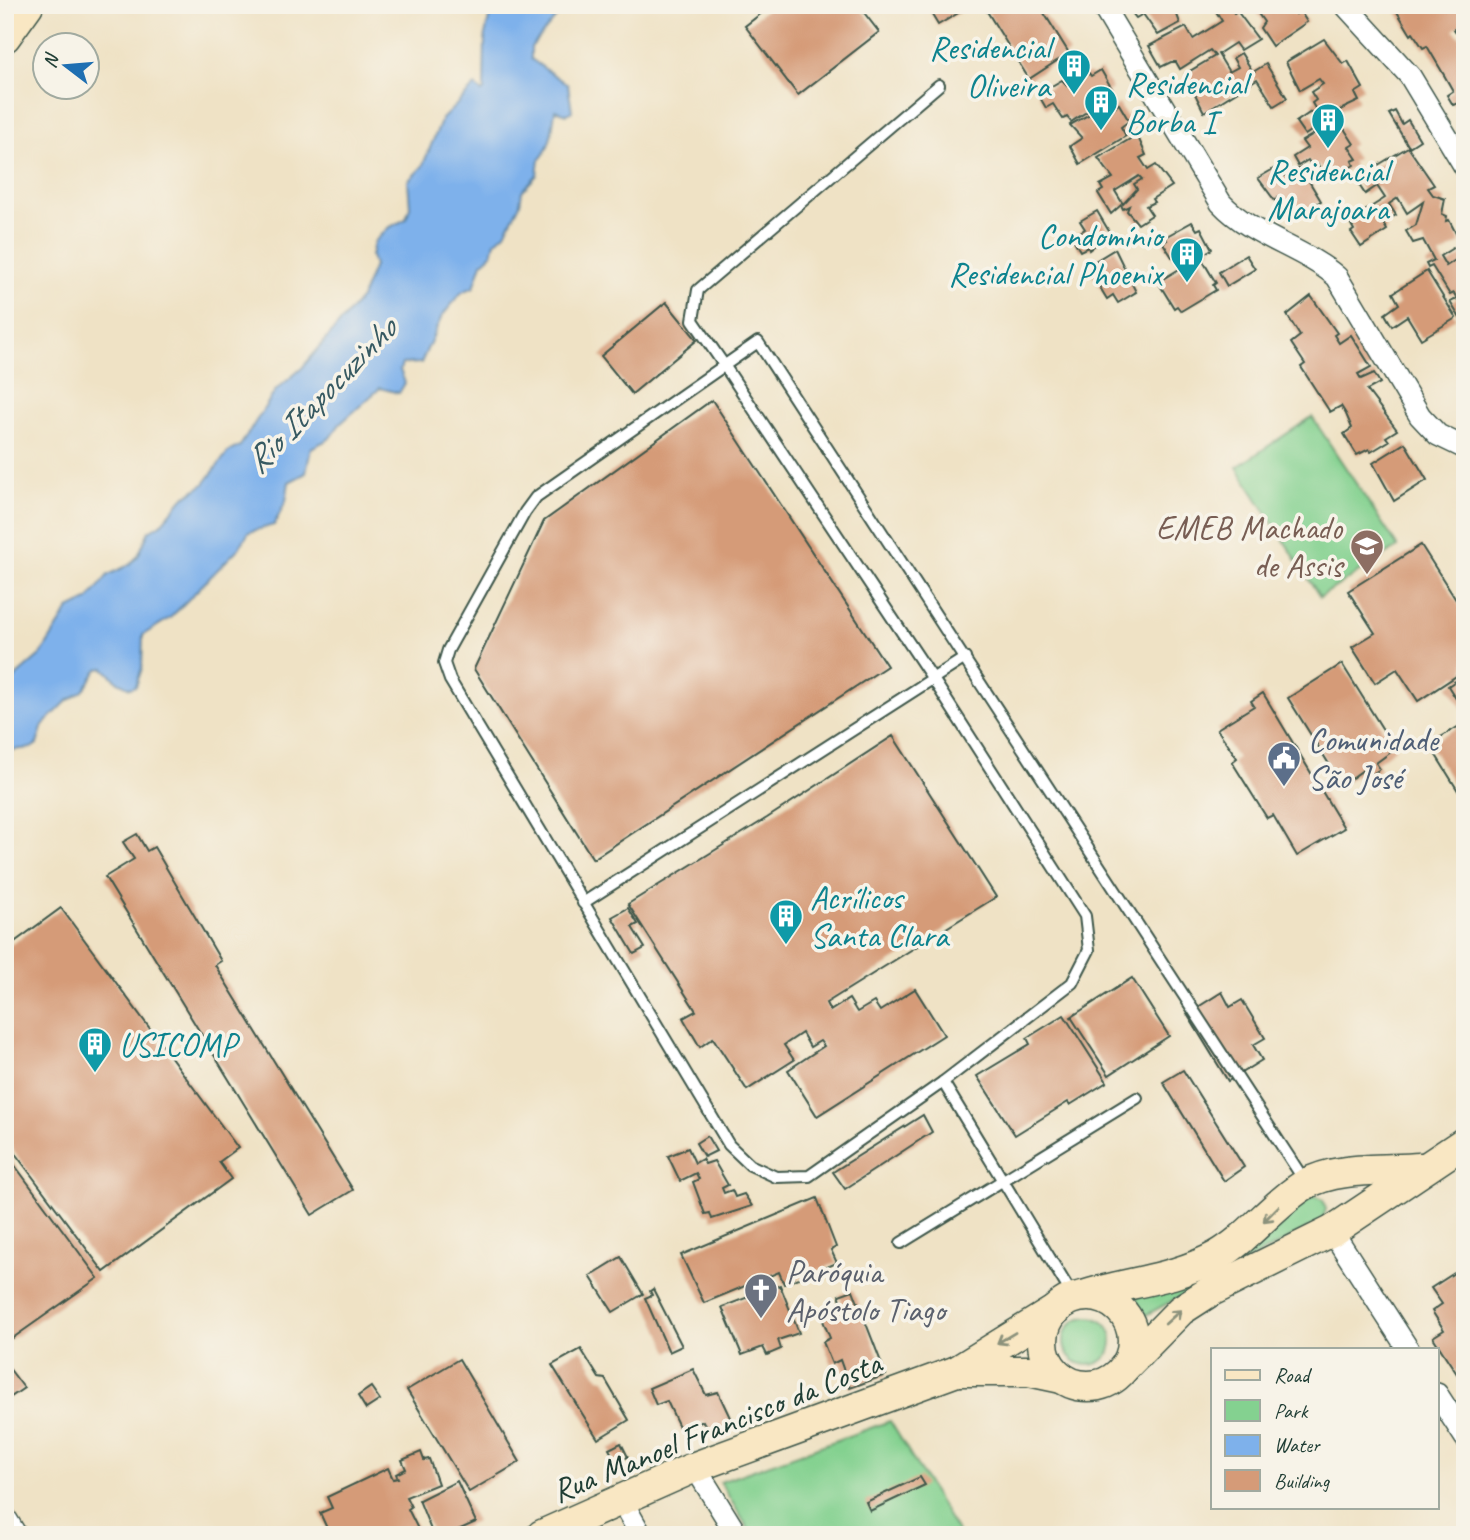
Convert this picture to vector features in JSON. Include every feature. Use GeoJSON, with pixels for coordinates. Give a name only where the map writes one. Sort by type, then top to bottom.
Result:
{"type":"FeatureCollection","features":[{"type":"Feature","properties":{"kind":"main road"},"geometry":{"type":"LineString","coordinates":[[5,37],[28,5]]}},
{"type":"Feature","properties":{"kind":"main road"},"geometry":{"type":"LineString","coordinates":[[1126,1366],[1133,1346],[1130,1323],[1111,1302],[1071,1301],[1047,1321],[1043,1336],[1044,1352],[1050,1366],[1074,1385],[1090,1387],[1105,1383],[1126,1366],[1181,1310],[1209,1292],[1341,1223],[1465,1142]]}},
{"type":"Feature","properties":{"kind":"main road"},"geometry":{"type":"LineString","coordinates":[[1320,1180],[1424,1168]]}},
{"type":"Feature","properties":{"kind":"main road"},"geometry":{"type":"LineString","coordinates":[[1320,1180],[1349,1193],[1341,1223]]}},
{"type":"Feature","properties":{"kind":"main road","name":"Rua Manoel Francisco da Costa"},"geometry":{"type":"LineString","coordinates":[[542,1535],[620,1498],[695,1467],[957,1371],[1071,1301],[1158,1277],[1216,1257],[1320,1180]]}},
{"type":"Feature","properties":{"kind":"main road","name":"Rua Manoel Francisco da Costa"},"geometry":{"type":"LineString","coordinates":[[957,1371],[1030,1371],[1062,1378]]}},
{"type":"Feature","properties":{"kind":"street"},"geometry":{"type":"LineString","coordinates":[[1102,5],[1221,203],[1234,217],[1318,261],[1337,277],[1420,416],[1438,435],[1465,448]]}},
{"type":"Feature","properties":{"kind":"street"},"geometry":{"type":"LineString","coordinates":[[1345,5],[1410,76],[1465,167]]}},
{"type":"Feature","properties":{"kind":"street"},"geometry":{"type":"LineString","coordinates":[[1341,1223],[1407,1348]]}},
{"type":"Feature","properties":{"kind":"street"},"geometry":{"type":"LineString","coordinates":[[1438,1396],[1465,1437]]}},
{"type":"Feature","properties":{"kind":"street"},"geometry":{"type":"LineString","coordinates":[[695,1467],[737,1535]]}},
{"type":"Feature","properties":{"kind":"street"},"geometry":{"type":"LineString","coordinates":[[620,1498],[641,1535]]}},
{"type":"Feature","properties":{"kind":"street"},"geometry":{"type":"LineString","coordinates":[[5,1517],[16,1535]]}},
{"type":"Feature","properties":{"kind":"lane"},"geometry":{"type":"LineString","coordinates":[[939,85],[698,290],[693,320],[724,365],[933,679],[1085,916],[1089,950],[1072,983],[943,1082],[809,1175],[776,1177],[750,1165],[729,1145],[450,680],[444,663],[518,524],[536,497],[724,365],[758,342],[965,658],[1320,1180]]}},
{"type":"Feature","properties":{"kind":"lane"},"geometry":{"type":"LineString","coordinates":[[583,902],[965,658]]}},
{"type":"Feature","properties":{"kind":"lane"},"geometry":{"type":"LineString","coordinates":[[943,1082],[1071,1301]]}},
{"type":"Feature","properties":{"kind":"lane"},"geometry":{"type":"LineString","coordinates":[[901,1243],[1137,1098]]}},
{"type":"Feature","properties":{"kind":"green space"},"geometry":{"type":"Polygon","coordinates":[[[1312,417],[1398,547],[1320,597],[1237,467],[1312,417]]]}},
{"type":"Feature","properties":{"kind":"green space"},"geometry":{"type":"Polygon","coordinates":[[[1315,1196],[1323,1200],[1326,1209],[1322,1221],[1144,1316],[1135,1297],[1301,1200],[1315,1196]]]}},
{"type":"Feature","properties":{"kind":"green space"},"geometry":{"type":"Polygon","coordinates":[[[1088,1317],[1105,1324],[1112,1341],[1105,1358],[1088,1365],[1071,1358],[1064,1341],[1071,1324],[1088,1317]]]}},
{"type":"Feature","properties":{"kind":"green space"},"geometry":{"type":"Polygon","coordinates":[[[890,1421],[959,1535],[752,1535],[720,1482],[890,1421]]]}},
{"type":"Feature","properties":{"kind":"water","name":"Rio Itapocuzinho"},"geometry":{"type":"Polygon","coordinates":[[[492,5],[581,5],[561,12],[531,47],[531,59],[568,85],[572,111],[567,114],[555,110],[551,137],[539,160],[537,175],[522,191],[520,204],[505,233],[495,242],[492,254],[482,263],[474,287],[462,292],[442,316],[421,363],[402,364],[400,370],[405,383],[399,393],[380,388],[340,424],[329,439],[311,448],[306,473],[289,482],[286,501],[274,525],[249,532],[239,548],[170,618],[143,635],[142,668],[136,686],[130,688],[118,682],[104,668],[98,669],[83,691],[66,702],[43,725],[37,744],[31,748],[12,750],[5,759],[5,694],[17,675],[41,654],[69,609],[88,600],[108,575],[129,565],[138,556],[149,531],[162,523],[183,498],[204,484],[228,452],[240,446],[276,390],[302,368],[361,298],[374,266],[371,256],[374,242],[388,228],[406,219],[410,207],[408,181],[422,167],[442,119],[475,86],[482,92],[484,90],[485,35],[492,5]]]}},
{"type":"Feature","properties":{"kind":"building"},"geometry":{"type":"Polygon","coordinates":[[[772,5],[858,5],[879,32],[798,95],[745,26],[772,5]]]}},
{"type":"Feature","properties":{"kind":"building"},"geometry":{"type":"Polygon","coordinates":[[[926,5],[972,5],[938,25],[926,5]]]}},
{"type":"Feature","properties":{"kind":"building"},"geometry":{"type":"Polygon","coordinates":[[[983,5],[1039,5],[1069,53],[1029,79],[983,5]]]}},
{"type":"Feature","properties":{"kind":"building"},"geometry":{"type":"Polygon","coordinates":[[[1135,5],[1185,5],[1176,12],[1180,23],[1158,35],[1143,14],[1136,18],[1129,9],[1135,5]]]}},
{"type":"Feature","properties":{"kind":"building"},"geometry":{"type":"Polygon","coordinates":[[[1212,5],[1229,5],[1234,13],[1237,11],[1258,39],[1240,50],[1235,43],[1218,54],[1229,72],[1238,67],[1233,58],[1241,53],[1253,72],[1266,64],[1287,98],[1274,106],[1257,79],[1204,112],[1185,74],[1215,56],[1210,50],[1180,69],[1176,62],[1161,67],[1149,46],[1186,27],[1193,39],[1222,21],[1212,5]]]}},
{"type":"Feature","properties":{"kind":"building"},"geometry":{"type":"Polygon","coordinates":[[[1252,5],[1290,5],[1296,14],[1300,11],[1307,22],[1272,46],[1260,28],[1264,22],[1252,5]]]}},
{"type":"Feature","properties":{"kind":"building"},"geometry":{"type":"Polygon","coordinates":[[[1393,5],[1443,5],[1445,9],[1457,5],[1465,19],[1465,23],[1454,29],[1459,37],[1463,35],[1465,39],[1465,101],[1453,105],[1447,95],[1453,91],[1427,46],[1423,48],[1413,33],[1411,35],[1393,5]]]}},
{"type":"Feature","properties":{"kind":"building"},"geometry":{"type":"Polygon","coordinates":[[[1324,39],[1343,64],[1348,61],[1363,88],[1355,93],[1359,101],[1321,119],[1312,103],[1316,100],[1311,92],[1323,84],[1319,79],[1300,90],[1286,62],[1324,39]]]}},
{"type":"Feature","properties":{"kind":"building"},"geometry":{"type":"Polygon","coordinates":[[[1101,70],[1112,89],[1107,92],[1110,97],[1105,101],[1110,110],[1119,104],[1129,121],[1121,127],[1126,136],[1080,164],[1070,146],[1082,138],[1070,125],[1090,114],[1088,111],[1071,122],[1067,117],[1063,119],[1053,104],[1046,108],[1038,94],[1062,80],[1067,86],[1089,73],[1091,76],[1101,70]]]}},
{"type":"Feature","properties":{"kind":"building"},"geometry":{"type":"Polygon","coordinates":[[[1395,111],[1402,124],[1408,120],[1420,140],[1409,147],[1389,114],[1395,111]]]}},
{"type":"Feature","properties":{"kind":"building"},"geometry":{"type":"Polygon","coordinates":[[[1311,112],[1320,125],[1305,135],[1296,122],[1311,112]]]}},
{"type":"Feature","properties":{"kind":"building","name":"Residencial Marajoara"},"geometry":{"type":"Polygon","coordinates":[[[1334,122],[1339,129],[1343,127],[1354,144],[1349,147],[1357,159],[1352,161],[1354,165],[1333,178],[1331,175],[1326,178],[1318,165],[1313,168],[1308,160],[1298,166],[1293,157],[1307,148],[1302,141],[1334,122]]]}},
{"type":"Feature","properties":{"kind":"building"},"geometry":{"type":"Polygon","coordinates":[[[1137,135],[1146,155],[1140,158],[1148,170],[1156,165],[1172,186],[1152,199],[1154,202],[1146,206],[1152,215],[1138,224],[1127,211],[1129,206],[1123,209],[1121,205],[1111,214],[1098,193],[1103,190],[1100,185],[1113,178],[1098,158],[1137,135]],[[1139,176],[1115,191],[1123,204],[1137,189],[1134,184],[1142,179],[1139,176]]]}},
{"type":"Feature","properties":{"kind":"building"},"geometry":{"type":"Polygon","coordinates":[[[1408,147],[1434,185],[1428,188],[1433,195],[1445,199],[1442,214],[1447,216],[1446,221],[1449,220],[1461,243],[1440,256],[1446,266],[1465,254],[1465,326],[1450,302],[1457,299],[1454,293],[1450,295],[1432,266],[1428,268],[1426,264],[1434,260],[1423,240],[1413,243],[1406,231],[1416,225],[1423,202],[1407,213],[1398,198],[1389,204],[1396,215],[1383,223],[1387,230],[1361,247],[1351,232],[1354,230],[1349,221],[1385,198],[1377,186],[1365,194],[1355,179],[1408,147]]]}},
{"type":"Feature","properties":{"kind":"building"},"geometry":{"type":"Polygon","coordinates":[[[1277,167],[1283,176],[1301,168],[1321,201],[1295,217],[1289,208],[1285,210],[1278,198],[1275,201],[1258,178],[1277,167]]]}},
{"type":"Feature","properties":{"kind":"building"},"geometry":{"type":"Polygon","coordinates":[[[1097,211],[1110,233],[1089,250],[1088,247],[1080,251],[1072,237],[1085,229],[1080,221],[1097,211]]]}},
{"type":"Feature","properties":{"kind":"building","name":"Condomínio Residencial Phoenix"},"geometry":{"type":"Polygon","coordinates":[[[1192,222],[1197,230],[1201,228],[1212,249],[1200,256],[1216,283],[1213,285],[1216,290],[1181,311],[1177,306],[1174,308],[1158,282],[1194,260],[1188,251],[1172,257],[1163,243],[1167,240],[1165,237],[1192,222]]]}},
{"type":"Feature","properties":{"kind":"building"},"geometry":{"type":"Polygon","coordinates":[[[1115,249],[1136,292],[1118,303],[1113,295],[1107,299],[1087,266],[1115,249]]]}},
{"type":"Feature","properties":{"kind":"building"},"geometry":{"type":"Polygon","coordinates":[[[1246,255],[1255,269],[1227,286],[1219,272],[1246,255]]]}},
{"type":"Feature","properties":{"kind":"building"},"geometry":{"type":"Polygon","coordinates":[[[1427,271],[1456,318],[1421,339],[1407,316],[1392,326],[1385,314],[1399,304],[1393,293],[1427,271]]]}},
{"type":"Feature","properties":{"kind":"building"},"geometry":{"type":"Polygon","coordinates":[[[1311,296],[1337,333],[1334,335],[1339,343],[1351,335],[1371,367],[1358,374],[1361,379],[1374,373],[1380,383],[1367,390],[1397,430],[1386,437],[1389,441],[1371,452],[1369,449],[1357,455],[1344,434],[1352,428],[1346,414],[1341,406],[1330,412],[1301,367],[1305,364],[1291,343],[1300,336],[1287,315],[1311,296]]]}},
{"type":"Feature","properties":{"kind":"building"},"geometry":{"type":"Polygon","coordinates":[[[666,302],[697,340],[632,394],[601,356],[666,302]]]}},
{"type":"Feature","properties":{"kind":"building"},"geometry":{"type":"Polygon","coordinates":[[[712,400],[887,666],[593,859],[474,669],[544,521],[712,400]]]}},
{"type":"Feature","properties":{"kind":"building"},"geometry":{"type":"Polygon","coordinates":[[[1405,443],[1427,480],[1394,501],[1373,463],[1405,443]]]}},
{"type":"Feature","properties":{"kind":"building"},"geometry":{"type":"Polygon","coordinates":[[[1421,545],[1465,614],[1465,713],[1448,686],[1460,678],[1458,675],[1418,701],[1397,669],[1375,683],[1352,647],[1375,633],[1348,591],[1421,545]]]}},
{"type":"Feature","properties":{"kind":"building"},"geometry":{"type":"Polygon","coordinates":[[[1342,664],[1395,749],[1376,763],[1380,769],[1368,777],[1363,770],[1342,785],[1288,698],[1342,664]]]}},
{"type":"Feature","properties":{"kind":"building","name":"Comunidade São José"},"geometry":{"type":"Polygon","coordinates":[[[1263,693],[1344,828],[1297,856],[1273,815],[1267,818],[1232,762],[1237,758],[1217,729],[1254,706],[1251,701],[1263,693]]]}},
{"type":"Feature","properties":{"kind":"building"},"geometry":{"type":"Polygon","coordinates":[[[1461,725],[1465,731],[1465,802],[1429,744],[1461,725]]]}},
{"type":"Feature","properties":{"kind":"building","name":"Acrílicos Santa Clara"},"geometry":{"type":"Polygon","coordinates":[[[893,736],[996,897],[826,1003],[830,1011],[849,999],[857,1012],[874,1002],[880,1011],[915,989],[944,1035],[817,1116],[788,1070],[824,1046],[820,1041],[810,1047],[802,1033],[784,1045],[794,1060],[747,1090],[713,1038],[700,1047],[683,1018],[696,1011],[628,904],[893,736]]]}},
{"type":"Feature","properties":{"kind":"building"},"geometry":{"type":"Polygon","coordinates":[[[137,834],[147,851],[154,847],[221,961],[215,965],[353,1190],[312,1215],[105,877],[134,859],[123,842],[137,834]]]}},
{"type":"Feature","properties":{"kind":"building","name":"USICOMP"},"geometry":{"type":"Polygon","coordinates":[[[61,908],[238,1148],[219,1162],[231,1179],[104,1272],[5,1140],[5,949],[61,908]]]}},
{"type":"Feature","properties":{"kind":"building"},"geometry":{"type":"Polygon","coordinates":[[[628,908],[638,924],[632,927],[645,948],[634,954],[612,917],[628,908]]]}},
{"type":"Feature","properties":{"kind":"building"},"geometry":{"type":"Polygon","coordinates":[[[1132,978],[1169,1036],[1109,1075],[1071,1017],[1132,978]]]}},
{"type":"Feature","properties":{"kind":"building"},"geometry":{"type":"Polygon","coordinates":[[[1222,992],[1230,1007],[1242,1000],[1265,1038],[1253,1045],[1262,1060],[1228,1081],[1187,1014],[1222,992]]]}},
{"type":"Feature","properties":{"kind":"building"},"geometry":{"type":"Polygon","coordinates":[[[1064,1015],[1107,1082],[1070,1105],[1068,1102],[1015,1135],[977,1076],[1030,1044],[1027,1038],[1064,1015]]]}},
{"type":"Feature","properties":{"kind":"building"},"geometry":{"type":"Polygon","coordinates":[[[1183,1070],[1244,1167],[1224,1181],[1163,1082],[1183,1070]]]}},
{"type":"Feature","properties":{"kind":"building"},"geometry":{"type":"Polygon","coordinates":[[[923,1115],[932,1132],[845,1189],[833,1172],[923,1115]]]}},
{"type":"Feature","properties":{"kind":"building"},"geometry":{"type":"Polygon","coordinates":[[[707,1136],[716,1151],[704,1157],[696,1143],[707,1136]]]}},
{"type":"Feature","properties":{"kind":"building"},"geometry":{"type":"Polygon","coordinates":[[[688,1148],[695,1163],[702,1159],[705,1164],[714,1161],[728,1185],[722,1188],[724,1193],[732,1190],[735,1197],[744,1194],[752,1206],[712,1219],[710,1213],[705,1214],[693,1182],[699,1179],[696,1173],[680,1181],[668,1156],[688,1148]]]}},
{"type":"Feature","properties":{"kind":"building"},"geometry":{"type":"Polygon","coordinates":[[[5,1152],[98,1278],[10,1340],[5,1334],[5,1152]]]}},
{"type":"Feature","properties":{"kind":"building"},"geometry":{"type":"Polygon","coordinates":[[[817,1198],[836,1247],[831,1250],[837,1263],[784,1284],[779,1272],[704,1303],[681,1255],[817,1198]]]}},
{"type":"Feature","properties":{"kind":"building"},"geometry":{"type":"Polygon","coordinates":[[[621,1257],[643,1294],[613,1312],[590,1276],[621,1257]]]}},
{"type":"Feature","properties":{"kind":"building"},"geometry":{"type":"Polygon","coordinates":[[[1465,1266],[1465,1369],[1457,1374],[1433,1337],[1444,1330],[1432,1311],[1442,1304],[1431,1288],[1465,1266]]]}},
{"type":"Feature","properties":{"kind":"building","name":"Paróquia Apóstolo Tiago"},"geometry":{"type":"Polygon","coordinates":[[[780,1285],[799,1333],[778,1340],[781,1349],[767,1355],[763,1347],[742,1355],[722,1307],[780,1285]]]}},
{"type":"Feature","properties":{"kind":"building"},"geometry":{"type":"Polygon","coordinates":[[[653,1289],[682,1346],[669,1352],[645,1298],[652,1295],[650,1291],[653,1289]]]}},
{"type":"Feature","properties":{"kind":"building"},"geometry":{"type":"Polygon","coordinates":[[[853,1290],[886,1375],[850,1388],[840,1360],[832,1364],[823,1342],[830,1338],[822,1318],[845,1309],[839,1295],[853,1290]]]}},
{"type":"Feature","properties":{"kind":"building"},"geometry":{"type":"Polygon","coordinates":[[[581,1349],[599,1378],[605,1379],[629,1420],[598,1439],[552,1365],[581,1349]]]}},
{"type":"Feature","properties":{"kind":"building"},"geometry":{"type":"Polygon","coordinates":[[[459,1359],[520,1462],[469,1492],[407,1390],[459,1359]]]}},
{"type":"Feature","properties":{"kind":"building"},"geometry":{"type":"Polygon","coordinates":[[[5,1363],[24,1388],[5,1401],[5,1363]]]}},
{"type":"Feature","properties":{"kind":"building"},"geometry":{"type":"Polygon","coordinates":[[[693,1369],[706,1395],[718,1392],[733,1424],[709,1434],[703,1421],[681,1431],[667,1401],[656,1405],[649,1388],[693,1369]]]}},
{"type":"Feature","properties":{"kind":"building"},"geometry":{"type":"Polygon","coordinates":[[[371,1387],[380,1400],[366,1409],[358,1396],[371,1387]]]}},
{"type":"Feature","properties":{"kind":"building"},"geometry":{"type":"Polygon","coordinates":[[[621,1443],[628,1457],[616,1462],[609,1449],[621,1443]]]}},
{"type":"Feature","properties":{"kind":"building"},"geometry":{"type":"Polygon","coordinates":[[[421,1452],[424,1460],[429,1459],[438,1484],[406,1497],[411,1507],[408,1509],[421,1535],[368,1535],[366,1531],[358,1535],[330,1535],[320,1513],[332,1508],[327,1497],[388,1468],[393,1479],[398,1478],[396,1474],[406,1469],[402,1460],[421,1452]]]}},
{"type":"Feature","properties":{"kind":"building"},"geometry":{"type":"Polygon","coordinates":[[[920,1477],[925,1485],[870,1511],[866,1502],[920,1477]]]}},
{"type":"Feature","properties":{"kind":"building"},"geometry":{"type":"Polygon","coordinates":[[[457,1481],[476,1522],[447,1535],[433,1535],[419,1500],[457,1481]]]}},
{"type":"Feature","properties":{"kind":"place","name":"Residencial Oliveira"},"geometry":{"type":"Point","coordinates":[1074,96]}},
{"type":"Feature","properties":{"kind":"place","name":"Residencial Borba I"},"geometry":{"type":"Point","coordinates":[1101,132]}},
{"type":"Feature","properties":{"kind":"place","name":"Residencial Marajoara"},"geometry":{"type":"Point","coordinates":[1328,150]}},
{"type":"Feature","properties":{"kind":"place","name":"Condomínio Residencial Phoenix"},"geometry":{"type":"Point","coordinates":[1187,284]}},
{"type":"Feature","properties":{"kind":"place","name":"EMEB Machado de Assis"},"geometry":{"type":"Point","coordinates":[1367,576]}},
{"type":"Feature","properties":{"kind":"place","name":"Comunidade São José"},"geometry":{"type":"Point","coordinates":[1284,788]}},
{"type":"Feature","properties":{"kind":"place","name":"Acrílicos Santa Clara"},"geometry":{"type":"Point","coordinates":[786,946]}},
{"type":"Feature","properties":{"kind":"place","name":"USICOMP"},"geometry":{"type":"Point","coordinates":[95,1074]}},
{"type":"Feature","properties":{"kind":"place","name":"Paróquia Apóstolo Tiago"},"geometry":{"type":"Point","coordinates":[761,1320]}}]}
